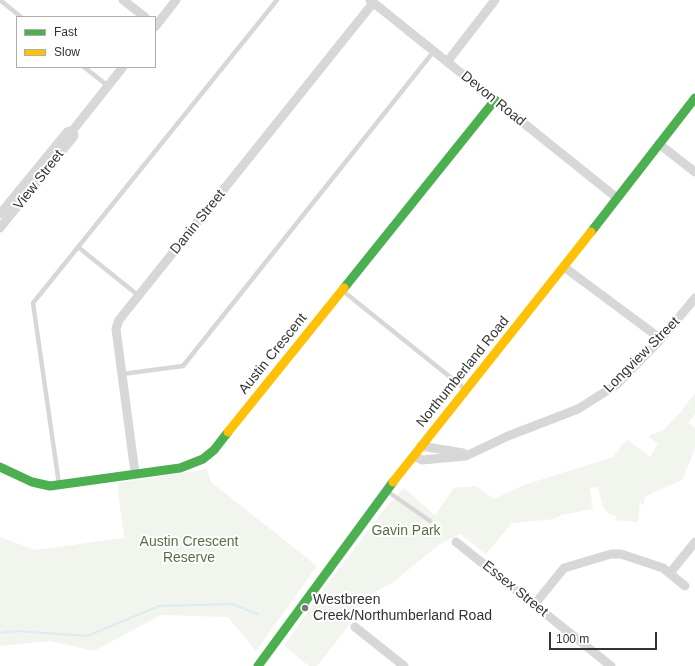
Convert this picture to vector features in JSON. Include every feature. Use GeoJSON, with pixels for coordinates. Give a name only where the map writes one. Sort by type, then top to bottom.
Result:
{"type":"FeatureCollection","features":[{"type":"Feature","properties":{"kind":"street"},"geometry":{"type":"LineString","coordinates":[[123,0],[143,16]]}},
{"type":"Feature","properties":{"kind":"street"},"geometry":{"type":"LineString","coordinates":[[156,25],[176,0]]}},
{"type":"Feature","properties":{"kind":"street"},"geometry":{"type":"LineString","coordinates":[[447,62],[495,0]]}},
{"type":"Feature","properties":{"kind":"street","name":"Devon Road"},"geometry":{"type":"LineString","coordinates":[[372,1],[617,198]]}},
{"type":"Feature","properties":{"kind":"street","name":"Danin Street"},"geometry":{"type":"LineString","coordinates":[[135,473],[116,330],[119,320],[372,1]]}},
{"type":"Feature","properties":{"kind":"street","name":"View Street"},"geometry":{"type":"LineString","coordinates":[[0,214],[67,132],[73,130],[122,68]]}},
{"type":"Feature","properties":{"kind":"street","name":"Northumberland Road"},"geometry":{"type":"LineString","coordinates":[[258,666],[386,490],[564,267],[695,98]]}},
{"type":"Feature","properties":{"kind":"street","name":"Austin Crescent"},"geometry":{"type":"LineString","coordinates":[[0,467],[38,484],[59,484],[180,468],[194,464],[209,456],[495,100]]}},
{"type":"Feature","properties":{"kind":"street","name":"View Street"},"geometry":{"type":"LineString","coordinates":[[0,228],[74,136],[73,130]]}},
{"type":"Feature","properties":{"kind":"street"},"geometry":{"type":"LineString","coordinates":[[659,144],[695,172]]}},
{"type":"Feature","properties":{"kind":"street"},"geometry":{"type":"LineString","coordinates":[[564,267],[661,339]]}},
{"type":"Feature","properties":{"kind":"street","name":"Longview Street"},"geometry":{"type":"LineString","coordinates":[[414,456],[422,460],[461,457],[578,409],[616,385],[661,339],[695,298]]}},
{"type":"Feature","properties":{"kind":"street","name":"Longview Street"},"geometry":{"type":"LineString","coordinates":[[421,446],[458,453],[473,452]]}},
{"type":"Feature","properties":{"kind":"street","name":"Essex Street"},"geometry":{"type":"LineString","coordinates":[[456,542],[611,666]]}},
{"type":"Feature","properties":{"kind":"street"},"geometry":{"type":"LineString","coordinates":[[670,574],[695,542]]}},
{"type":"Feature","properties":{"kind":"street"},"geometry":{"type":"LineString","coordinates":[[534,605],[564,568],[611,554],[628,557],[662,568],[685,586]]}},
{"type":"Feature","properties":{"kind":"street"},"geometry":{"type":"LineString","coordinates":[[355,627],[404,666]]}},
{"type":"Feature","properties":{"kind":"lane"},"geometry":{"type":"LineString","coordinates":[[0,0],[20,16]]}},
{"type":"Feature","properties":{"kind":"lane"},"geometry":{"type":"LineString","coordinates":[[59,484],[33,303],[277,0]]}},
{"type":"Feature","properties":{"kind":"lane"},"geometry":{"type":"LineString","coordinates":[[122,374],[183,366],[434,51]]}},
{"type":"Feature","properties":{"kind":"lane"},"geometry":{"type":"LineString","coordinates":[[85,68],[108,86]]}},
{"type":"Feature","properties":{"kind":"lane"},"geometry":{"type":"LineString","coordinates":[[78,247],[139,296]]}},
{"type":"Feature","properties":{"kind":"lane"},"geometry":{"type":"LineString","coordinates":[[342,291],[466,390]]}},
{"type":"Feature","properties":{"kind":"lane"},"geometry":{"type":"LineString","coordinates":[[386,490],[430,522]]}},
{"type":"Feature","properties":{"kind":"green space","name":"Gavin Park"},"geometry":{"type":"Polygon","coordinates":[[[695,393],[695,414],[688,423],[695,428],[695,449],[682,480],[644,498],[644,505],[640,503],[638,522],[615,520],[616,516],[608,513],[602,505],[598,487],[590,488],[593,509],[561,515],[555,519],[512,523],[486,554],[460,534],[440,544],[393,582],[367,597],[357,608],[357,615],[317,666],[309,666],[284,646],[328,583],[386,507],[404,488],[435,515],[454,488],[476,486],[494,499],[524,485],[613,457],[627,439],[650,457],[658,444],[648,436],[664,430],[695,393]]]}},
{"type":"Feature","properties":{"kind":"green space","name":"Austin Crescent Reserve"},"geometry":{"type":"Polygon","coordinates":[[[207,469],[211,482],[317,566],[256,651],[228,617],[161,615],[94,651],[50,641],[0,646],[0,537],[35,550],[124,538],[117,483],[207,469]]]}},
{"type":"Feature","properties":{"kind":"waterway"},"geometry":{"type":"LineString","coordinates":[[0,633],[16,631],[87,636],[159,606],[232,604],[258,614]]}},
{"type":"Feature","properties":{"kind":"traffic: fast"},"geometry":{"type":"LineString","coordinates":[[591,232],[695,98]]}},
{"type":"Feature","properties":{"kind":"traffic: fast"},"geometry":{"type":"LineString","coordinates":[[344,288],[495,100]]}},
{"type":"Feature","properties":{"kind":"traffic: fast"},"geometry":{"type":"LineString","coordinates":[[0,467],[32,482],[50,486],[180,468],[203,459],[214,450],[228,432]]}},
{"type":"Feature","properties":{"kind":"traffic: fast"},"geometry":{"type":"LineString","coordinates":[[258,666],[393,482]]}},
{"type":"Feature","properties":{"kind":"traffic: slow"},"geometry":{"type":"LineString","coordinates":[[393,482],[591,232]]}},
{"type":"Feature","properties":{"kind":"traffic: slow"},"geometry":{"type":"LineString","coordinates":[[228,432],[344,288]]}},
{"type":"Feature","properties":{"kind":"place","name":"Westbreen Creek/Northumberland Road"},"geometry":{"type":"Point","coordinates":[305,608]}}]}
